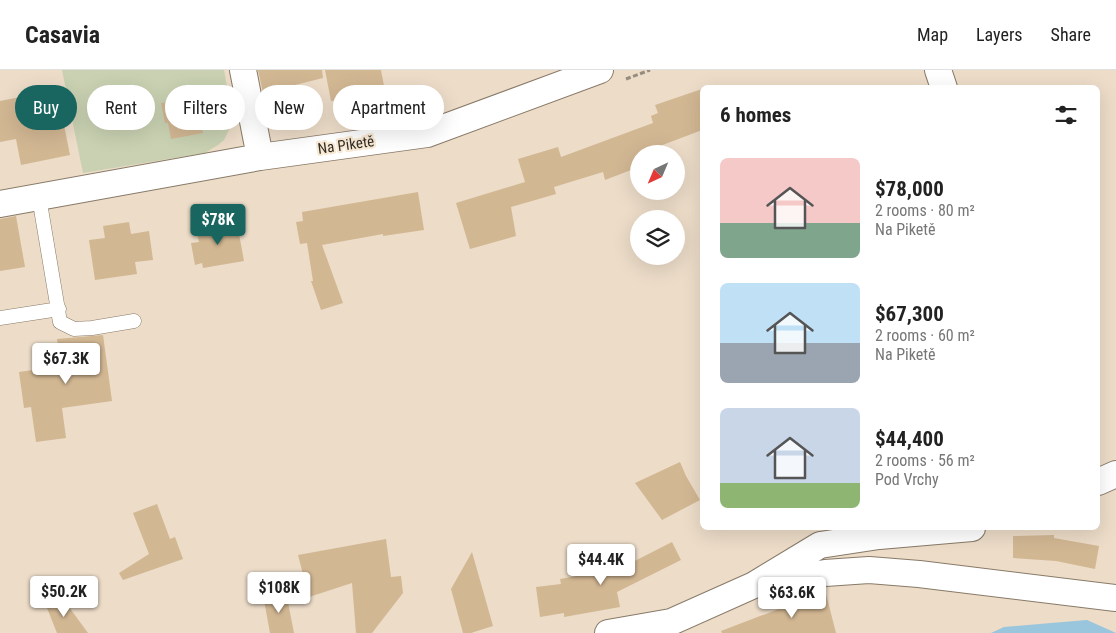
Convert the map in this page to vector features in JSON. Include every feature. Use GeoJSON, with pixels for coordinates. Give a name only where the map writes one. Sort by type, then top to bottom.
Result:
{"type":"FeatureCollection","features":[{"type":"Feature","properties":{"kind":"street"},"geometry":{"type":"LineString","coordinates":[[243,70],[260,157]]}},
{"type":"Feature","properties":{"kind":"street","name":"Na Piketě"},"geometry":{"type":"LineString","coordinates":[[0,204],[260,157],[427,134],[600,70]]}},
{"type":"Feature","properties":{"kind":"street"},"geometry":{"type":"LineString","coordinates":[[938,70],[943,85]]}},
{"type":"Feature","properties":{"kind":"street"},"geometry":{"type":"LineString","coordinates":[[1100,481],[1116,474]]}},
{"type":"Feature","properties":{"kind":"street"},"geometry":{"type":"LineString","coordinates":[[608,633],[671,622],[754,585],[820,545],[879,536],[949,530]]}},
{"type":"Feature","properties":{"kind":"street"},"geometry":{"type":"LineString","coordinates":[[754,585],[825,573],[869,570],[919,574],[1116,598]]}},
{"type":"Feature","properties":{"kind":"lane"},"geometry":{"type":"LineString","coordinates":[[39,197],[60,322],[74,329],[134,321]]}},
{"type":"Feature","properties":{"kind":"lane"},"geometry":{"type":"LineString","coordinates":[[0,318],[59,309]]}},
{"type":"Feature","properties":{"kind":"green space"},"geometry":{"type":"Polygon","coordinates":[[[62,70],[224,70],[227,85],[165,85],[165,130],[229,130],[224,140],[205,153],[83,173],[74,130],[77,130],[77,85],[65,85],[62,70]]]}},
{"type":"Feature","properties":{"kind":"water"},"geometry":{"type":"Polygon","coordinates":[[[1087,620],[1116,633],[991,633],[1004,627],[1087,620]]]}},
{"type":"Feature","properties":{"kind":"building"},"geometry":{"type":"Polygon","coordinates":[[[258,70],[322,70],[323,78],[295,85],[261,85],[258,70]]]}},
{"type":"Feature","properties":{"kind":"building"},"geometry":{"type":"Polygon","coordinates":[[[325,70],[381,70],[384,85],[333,85],[333,101],[331,101],[325,70]]]}},
{"type":"Feature","properties":{"kind":"building"},"geometry":{"type":"Polygon","coordinates":[[[700,90],[700,131],[663,145],[630,145],[630,170],[605,180],[603,172],[554,187],[556,194],[511,207],[516,236],[470,249],[456,203],[525,182],[518,159],[558,147],[561,157],[653,123],[651,116],[658,113],[655,105],[700,90]]]}},
{"type":"Feature","properties":{"kind":"building"},"geometry":{"type":"Polygon","coordinates":[[[15,98],[15,130],[65,130],[70,155],[21,165],[16,139],[0,142],[0,101],[15,98]]]}},
{"type":"Feature","properties":{"kind":"building"},"geometry":{"type":"Polygon","coordinates":[[[165,102],[165,123],[161,103],[165,102]]]}},
{"type":"Feature","properties":{"kind":"building"},"geometry":{"type":"Polygon","coordinates":[[[169,130],[202,130],[203,133],[171,139],[169,130]]]}},
{"type":"Feature","properties":{"kind":"building"},"geometry":{"type":"Polygon","coordinates":[[[418,192],[424,230],[383,236],[383,234],[322,245],[343,303],[321,310],[311,281],[313,281],[307,243],[300,244],[296,222],[303,221],[302,212],[418,192]]]}},
{"type":"Feature","properties":{"kind":"building"},"geometry":{"type":"Polygon","coordinates":[[[16,216],[25,267],[0,271],[0,219],[16,216]]]}},
{"type":"Feature","properties":{"kind":"building"},"geometry":{"type":"Polygon","coordinates":[[[129,222],[131,234],[149,231],[153,260],[135,262],[137,274],[95,280],[89,240],[105,238],[103,226],[129,222]]]}},
{"type":"Feature","properties":{"kind":"building"},"geometry":{"type":"Polygon","coordinates":[[[237,223],[244,261],[203,268],[202,263],[195,265],[191,243],[199,242],[196,230],[237,223]]]}},
{"type":"Feature","properties":{"kind":"building"},"geometry":{"type":"Polygon","coordinates":[[[103,335],[112,401],[62,408],[66,438],[36,442],[31,407],[24,408],[19,372],[61,366],[57,339],[103,335]]]}},
{"type":"Feature","properties":{"kind":"building"},"geometry":{"type":"Polygon","coordinates":[[[680,462],[700,500],[662,520],[635,483],[680,462]]]}},
{"type":"Feature","properties":{"kind":"building"},"geometry":{"type":"Polygon","coordinates":[[[157,504],[170,539],[175,537],[183,559],[123,580],[119,573],[149,554],[133,513],[157,504]]]}},
{"type":"Feature","properties":{"kind":"building"},"geometry":{"type":"Polygon","coordinates":[[[1054,535],[1054,538],[1099,546],[1095,569],[1056,561],[1013,558],[1013,536],[1054,535]]]}},
{"type":"Feature","properties":{"kind":"building"},"geometry":{"type":"Polygon","coordinates":[[[386,539],[391,577],[401,576],[403,593],[372,633],[356,633],[352,583],[309,597],[298,555],[386,539]]]}},
{"type":"Feature","properties":{"kind":"building"},"geometry":{"type":"Polygon","coordinates":[[[672,542],[681,560],[617,592],[620,607],[564,617],[564,613],[540,617],[536,587],[561,584],[560,579],[621,568],[672,542]]]}},
{"type":"Feature","properties":{"kind":"building"},"geometry":{"type":"Polygon","coordinates":[[[472,552],[493,626],[471,633],[463,633],[451,589],[472,552]]]}},
{"type":"Feature","properties":{"kind":"building"},"geometry":{"type":"Polygon","coordinates":[[[286,592],[294,633],[270,633],[264,600],[286,592]]]}},
{"type":"Feature","properties":{"kind":"building"},"geometry":{"type":"Polygon","coordinates":[[[826,594],[836,633],[722,633],[721,631],[784,607],[783,605],[826,594]]]}},
{"type":"Feature","properties":{"kind":"building"},"geometry":{"type":"Polygon","coordinates":[[[66,600],[88,633],[57,633],[45,603],[66,600]]]}}]}
